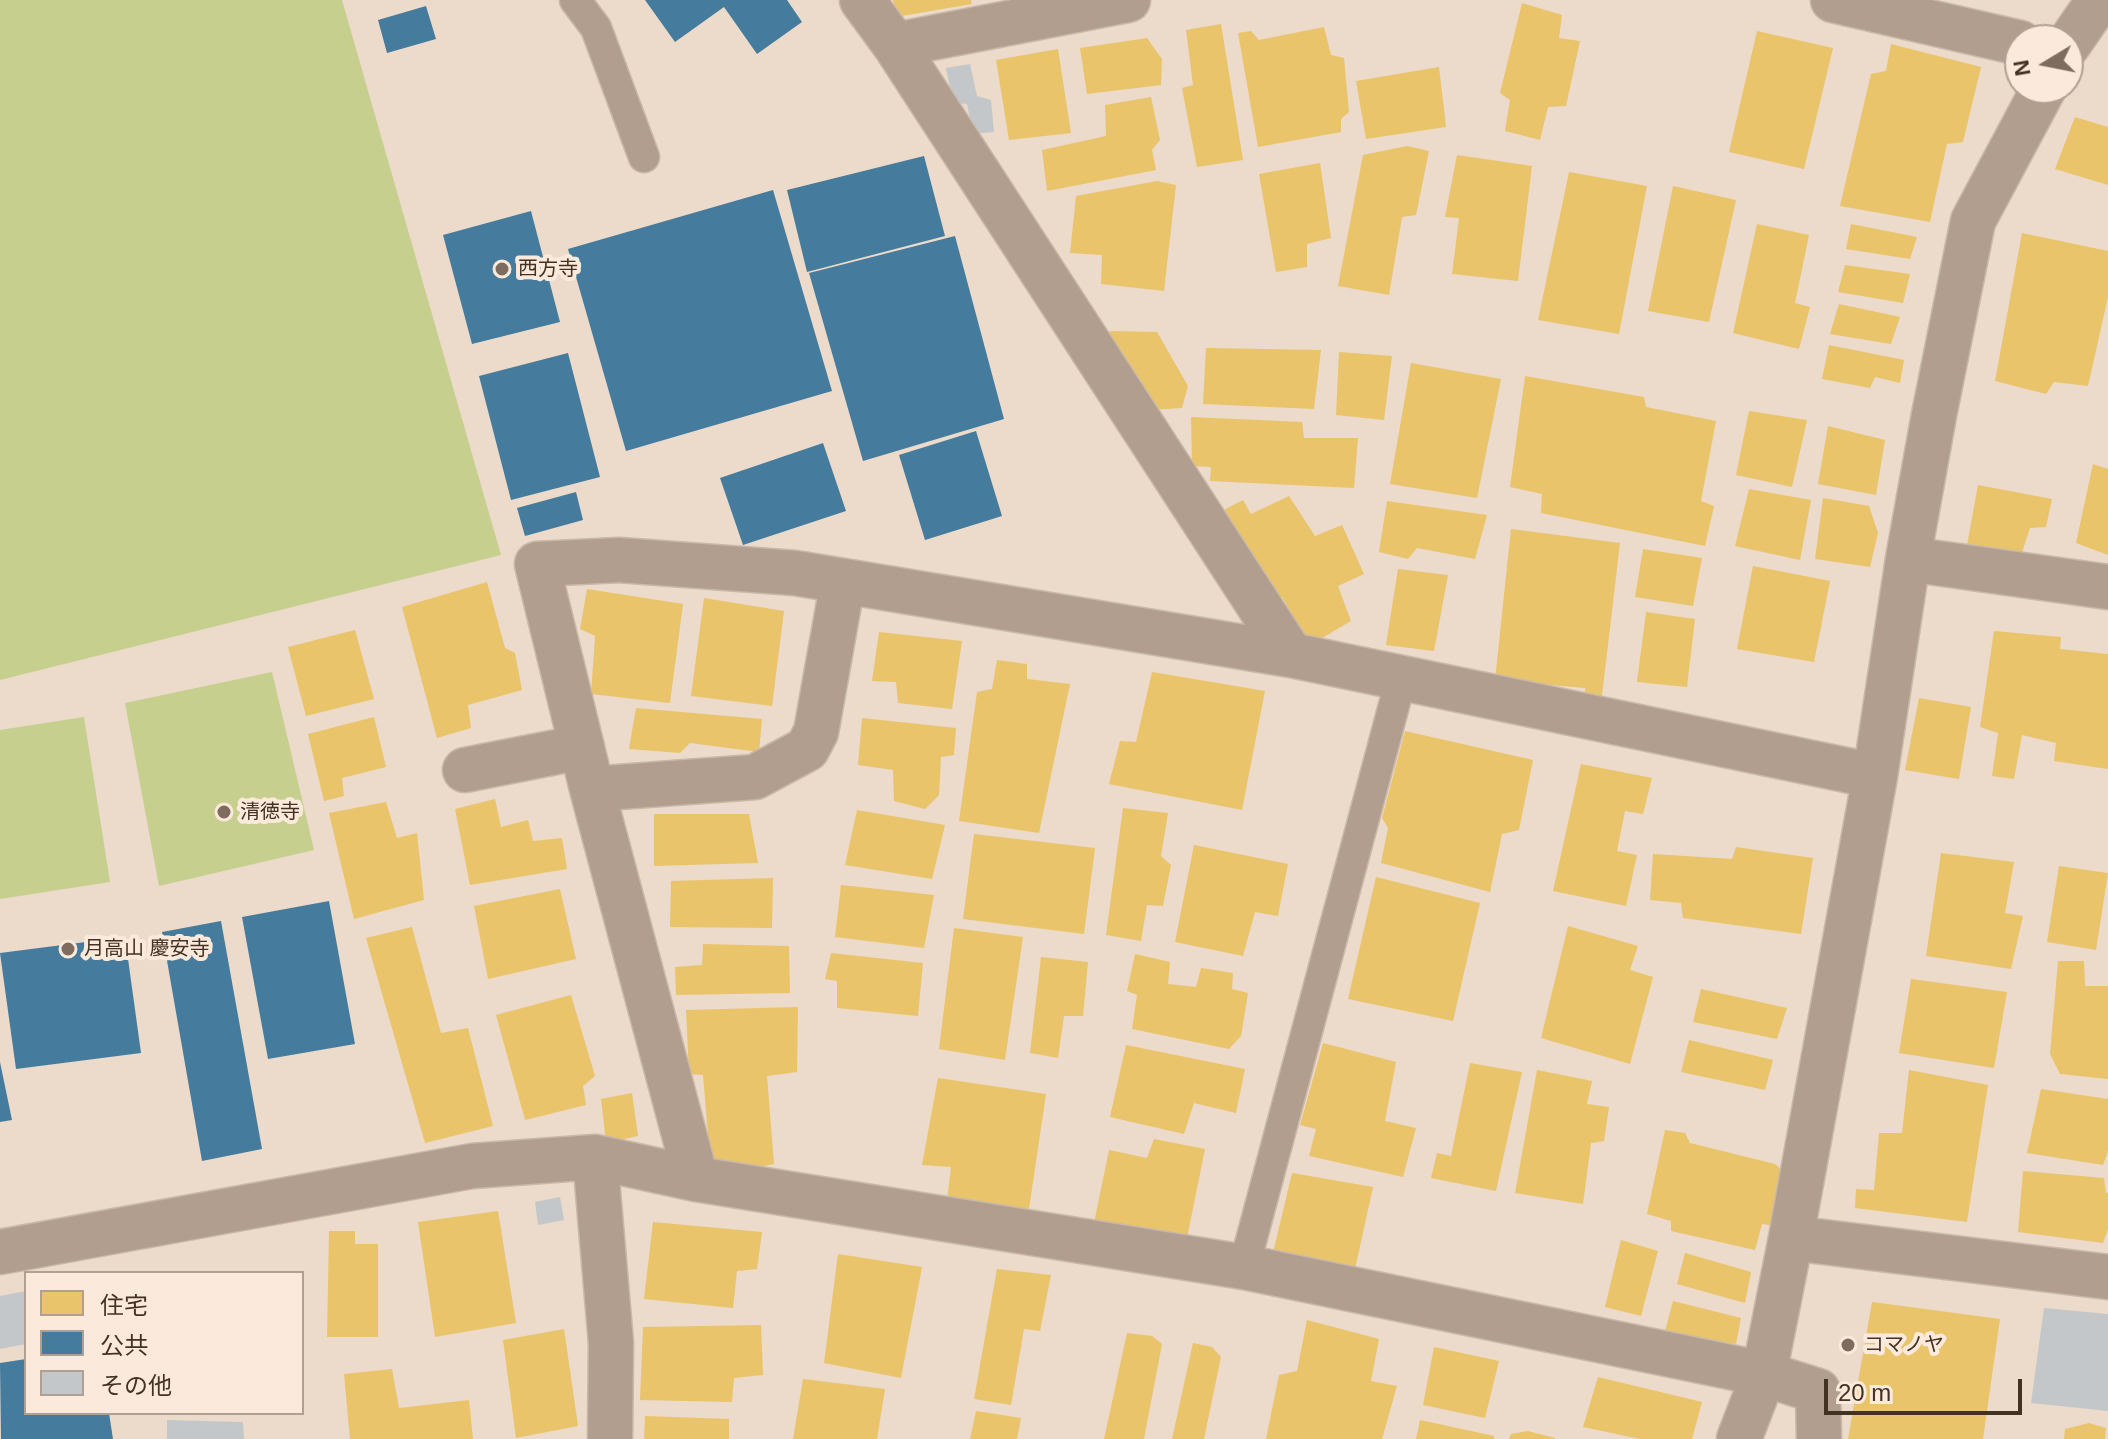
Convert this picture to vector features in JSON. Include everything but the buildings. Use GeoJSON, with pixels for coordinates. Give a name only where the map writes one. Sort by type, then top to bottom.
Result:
{"type":"FeatureCollection","features":[{"type":"Feature","properties":{"kind":"street"},"geometry":{"type":"LineString","coordinates":[[862,0],[895,45],[1291,655]]}},
{"type":"Feature","properties":{"kind":"street"},"geometry":{"type":"LineString","coordinates":[[895,45],[1128,0]]}},
{"type":"Feature","properties":{"kind":"street"},"geometry":{"type":"LineString","coordinates":[[1833,0],[2004,39]]}},
{"type":"Feature","properties":{"kind":"street"},"geometry":{"type":"LineString","coordinates":[[2082,24],[2099,0]]}},
{"type":"Feature","properties":{"kind":"street"},"geometry":{"type":"LineString","coordinates":[[1739,1439],[1764,1374],[1791,1238],[1875,776],[1908,559],[1973,221],[2035,104]]}},
{"type":"Feature","properties":{"kind":"street"},"geometry":{"type":"LineString","coordinates":[[1908,559],[2108,587]]}},
{"type":"Feature","properties":{"kind":"street"},"geometry":{"type":"LineString","coordinates":[[696,1179],[592,789],[537,564],[619,560],[795,573],[1291,655],[1875,776]]}},
{"type":"Feature","properties":{"kind":"street"},"geometry":{"type":"LineString","coordinates":[[592,789],[755,777],[807,749],[816,732],[843,581]]}},
{"type":"Feature","properties":{"kind":"street"},"geometry":{"type":"LineString","coordinates":[[465,770],[582,747]]}},
{"type":"Feature","properties":{"kind":"street"},"geometry":{"type":"LineString","coordinates":[[595,1157],[611,1343],[610,1439]]}},
{"type":"Feature","properties":{"kind":"street"},"geometry":{"type":"LineString","coordinates":[[0,1252],[472,1166],[595,1157],[696,1179],[1244,1267],[1764,1374],[1818,1391],[1819,1439]]}},
{"type":"Feature","properties":{"kind":"street"},"geometry":{"type":"LineString","coordinates":[[1791,1238],[2108,1277]]}},
{"type":"Feature","properties":{"kind":"lane"},"geometry":{"type":"LineString","coordinates":[[575,0],[596,28],[644,157]]}},
{"type":"Feature","properties":{"kind":"lane"},"geometry":{"type":"LineString","coordinates":[[1244,1267],[1401,679]]}},
{"type":"Feature","properties":{"kind":"green space"},"geometry":{"type":"Polygon","coordinates":[[[0,0],[342,0],[501,555],[0,680],[0,0]]]}},
{"type":"Feature","properties":{"kind":"green space"},"geometry":{"type":"Polygon","coordinates":[[[272,672],[314,850],[159,886],[125,703],[272,672]]]}},
{"type":"Feature","properties":{"kind":"green space"},"geometry":{"type":"Polygon","coordinates":[[[84,717],[110,882],[0,899],[0,730],[84,717]]]}},
{"type":"Feature","properties":{"kind":"place","name":"西方寺"},"geometry":{"type":"Point","coordinates":[502,269]}},
{"type":"Feature","properties":{"kind":"place","name":"清徳寺"},"geometry":{"type":"Point","coordinates":[224,812]}},
{"type":"Feature","properties":{"kind":"place","name":"月高山 慶安寺"},"geometry":{"type":"Point","coordinates":[68,949]}},
{"type":"Feature","properties":{"kind":"place","name":"コマノヤ"},"geometry":{"type":"Point","coordinates":[1848,1345]}}]}
